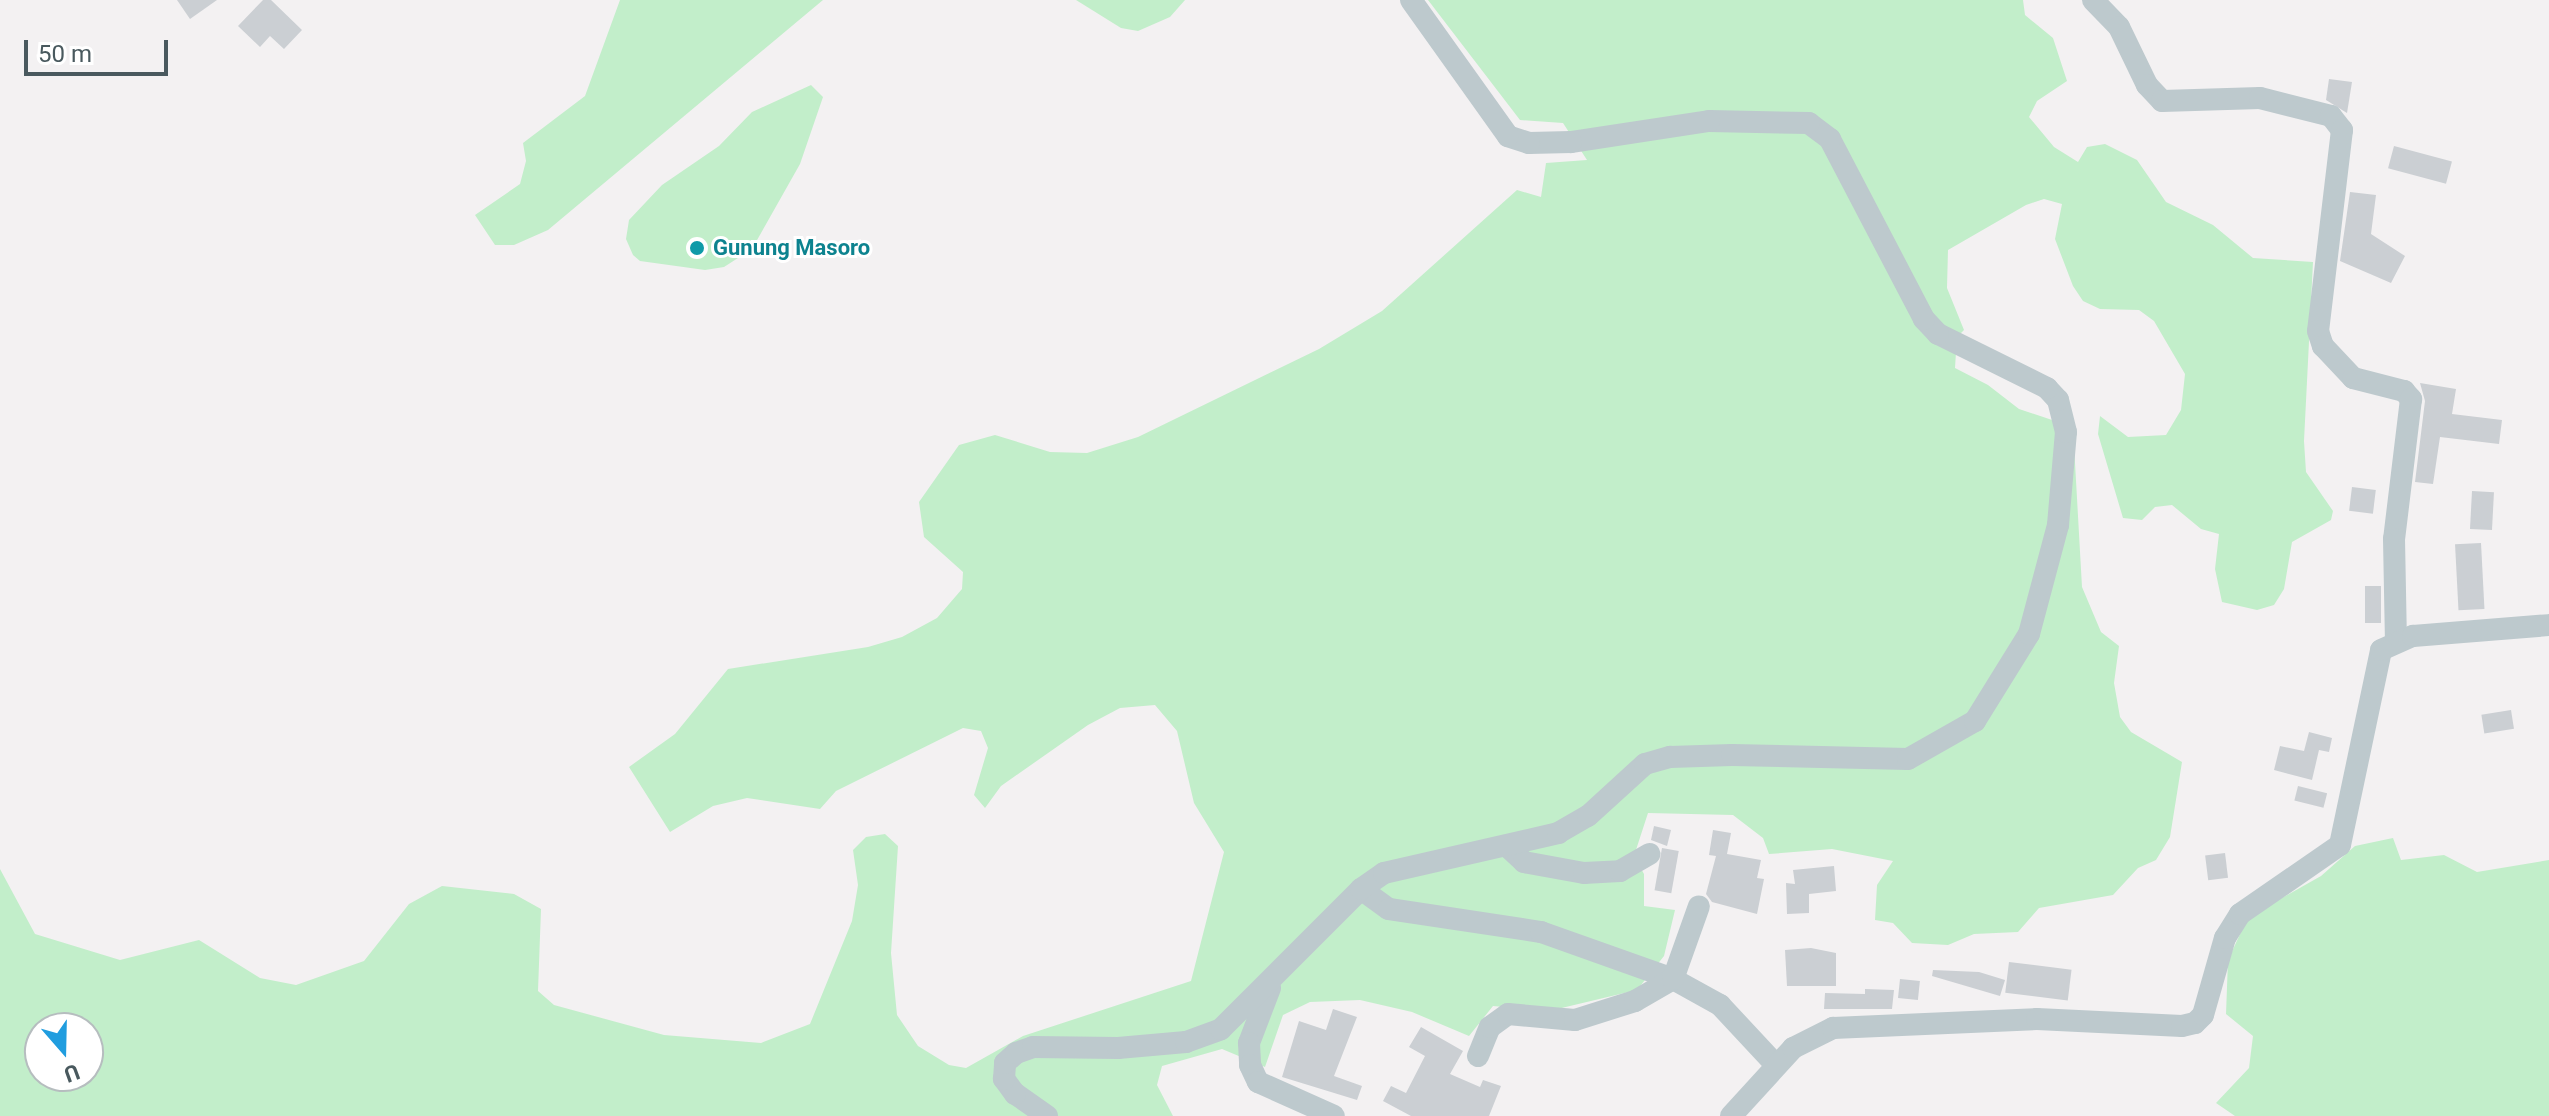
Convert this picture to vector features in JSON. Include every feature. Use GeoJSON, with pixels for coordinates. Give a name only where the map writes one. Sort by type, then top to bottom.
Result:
{"type":"FeatureCollection","features":[{"type":"Feature","properties":{"kind":"street"},"geometry":{"type":"LineString","coordinates":[[1047,1116],[1015,1094],[1004,1079],[1005,1063],[1016,1053],[1033,1047],[1186,1042],[1221,1029],[1361,889],[1406,866],[1509,848],[1576,826],[1645,764],[1732,755],[1908,759],[1975,721],[2029,634],[2058,525],[2066,432],[2058,400],[2047,388],[1938,334],[1924,319],[1830,139],[1809,123],[1709,121],[1571,142],[1529,143],[1508,136],[1411,0]]}},
{"type":"Feature","properties":{"kind":"street"},"geometry":{"type":"LineString","coordinates":[[2093,0],[2119,27],[2147,85],[2162,101],[2260,98],[2331,116],[2342,130],[2318,331],[2323,346],[2353,378],[2404,391],[2411,399],[2394,539],[2396,641]]}},
{"type":"Feature","properties":{"kind":"street"},"geometry":{"type":"LineString","coordinates":[[1731,1116],[1775,1064],[1812,1034],[1833,1028],[1965,1020],[2195,1023],[2203,1015],[2225,938],[2240,914],[2340,845],[2377,658],[2396,641],[2470,628],[2549,625]]}},
{"type":"Feature","properties":{"kind":"street"},"geometry":{"type":"LineString","coordinates":[[1509,848],[1524,862],[1584,873],[1620,871],[1650,854]]}},
{"type":"Feature","properties":{"kind":"street"},"geometry":{"type":"LineString","coordinates":[[1361,889],[1389,909],[1541,932],[1673,979],[1720,1005],[1775,1064]]}},
{"type":"Feature","properties":{"kind":"street"},"geometry":{"type":"LineString","coordinates":[[1478,1056],[1490,1027],[1508,1014],[1575,1020],[1635,1001],[1673,979],[1699,906]]}},
{"type":"Feature","properties":{"kind":"street"},"geometry":{"type":"LineString","coordinates":[[1275,974],[1249,1043],[1250,1065],[1258,1082],[1276,1094],[1334,1116]]}},
{"type":"Feature","properties":{"kind":"green space"},"geometry":{"type":"Polygon","coordinates":[[[620,0],[823,0],[548,230],[514,245],[495,245],[475,215],[520,184],[526,161],[523,143],[585,96],[620,0]]]}},
{"type":"Feature","properties":{"kind":"green space"},"geometry":{"type":"Polygon","coordinates":[[[1076,0],[1185,0],[1170,17],[1138,31],[1121,28],[1076,0]]]}},
{"type":"Feature","properties":{"kind":"green space"},"geometry":{"type":"Polygon","coordinates":[[[1428,0],[2023,0],[2025,15],[2053,38],[2067,81],[2037,101],[2029,117],[2054,147],[2078,162],[2087,147],[2105,144],[2137,160],[2166,202],[2213,225],[2253,258],[2313,262],[2304,441],[2306,472],[2333,511],[2331,520],[2292,542],[2284,589],[2274,605],[2257,610],[2222,602],[2215,569],[2219,534],[2201,529],[2172,505],[2155,507],[2142,520],[2123,518],[2098,434],[2100,416],[2128,437],[2166,435],[2181,410],[2185,374],[2154,321],[2139,310],[2100,309],[2083,301],[2073,286],[2055,239],[2062,204],[2044,199],[2026,205],[1948,250],[1947,288],[1964,330],[1957,337],[1955,368],[1988,385],[2019,409],[2073,427],[2082,587],[2101,632],[2119,646],[2114,683],[2120,717],[2131,732],[2182,762],[2170,837],[2156,860],[2138,868],[2113,895],[2039,908],[2018,932],[1974,934],[1948,945],[1912,943],[1893,923],[1875,920],[1877,885],[1893,861],[1832,849],[1769,854],[1763,838],[1733,815],[1648,813],[1634,856],[1644,874],[1644,906],[1675,910],[1664,956],[1637,990],[1549,1011],[1493,1006],[1469,1036],[1412,1012],[1360,1000],[1310,1002],[1283,1015],[1265,1067],[1222,1049],[1162,1066],[1157,1085],[1173,1116],[0,1116],[0,869],[35,934],[120,960],[199,940],[260,978],[296,985],[364,961],[409,904],[442,886],[514,894],[541,909],[538,991],[554,1005],[664,1035],[761,1043],[810,1024],[852,921],[858,885],[853,850],[866,837],[885,834],[898,846],[891,953],[897,1015],[918,1046],[949,1065],[966,1068],[1023,1036],[1191,981],[1224,852],[1194,803],[1177,731],[1155,705],[1120,708],[1088,725],[1001,786],[985,808],[974,795],[988,748],[981,731],[963,728],[836,791],[820,809],[747,798],[713,806],[670,832],[629,767],[675,734],[728,669],[868,647],[902,637],[937,618],[962,589],[963,572],[924,537],[919,502],[959,445],[995,435],[1050,452],[1087,453],[1138,437],[1319,349],[1382,311],[1517,190],[1541,197],[1546,163],[1587,160],[1563,123],[1520,120],[1428,0]]]}},
{"type":"Feature","properties":{"kind":"green space"},"geometry":{"type":"Polygon","coordinates":[[[811,85],[823,97],[800,164],[752,249],[724,267],[705,270],[640,261],[633,255],[626,239],[629,220],[662,185],[719,146],[752,112],[811,85]]]}},
{"type":"Feature","properties":{"kind":"green space"},"geometry":{"type":"Polygon","coordinates":[[[2393,838],[2401,860],[2444,855],[2477,872],[2549,860],[2549,1116],[2235,1116],[2216,1103],[2249,1068],[2253,1036],[2226,1014],[2228,960],[2248,917],[2321,876],[2355,846],[2393,838]]]}},
{"type":"Feature","properties":{"kind":"building"},"geometry":{"type":"Polygon","coordinates":[[[177,0],[217,0],[190,19],[177,0]]]}},
{"type":"Feature","properties":{"kind":"building"},"geometry":{"type":"Polygon","coordinates":[[[263,0],[271,0],[302,30],[284,49],[270,36],[260,47],[238,26],[263,0]]]}},
{"type":"Feature","properties":{"kind":"building"},"geometry":{"type":"Polygon","coordinates":[[[2329,79],[2352,82],[2347,113],[2326,100],[2329,79]]]}},
{"type":"Feature","properties":{"kind":"building"},"geometry":{"type":"Polygon","coordinates":[[[2394,146],[2452,162],[2446,184],[2388,168],[2394,146]]]}},
{"type":"Feature","properties":{"kind":"building"},"geometry":{"type":"Polygon","coordinates":[[[2350,192],[2376,195],[2371,234],[2405,256],[2391,283],[2340,261],[2350,192]]]}},
{"type":"Feature","properties":{"kind":"building"},"geometry":{"type":"Polygon","coordinates":[[[2420,383],[2456,389],[2452,414],[2502,420],[2499,444],[2440,437],[2433,484],[2415,482],[2425,401],[2420,383]]]}},
{"type":"Feature","properties":{"kind":"building"},"geometry":{"type":"Polygon","coordinates":[[[2352,487],[2376,490],[2373,514],[2349,511],[2352,487]]]}},
{"type":"Feature","properties":{"kind":"building"},"geometry":{"type":"Polygon","coordinates":[[[2472,491],[2494,492],[2492,530],[2470,529],[2472,491]]]}},
{"type":"Feature","properties":{"kind":"building"},"geometry":{"type":"Polygon","coordinates":[[[2481,543],[2484,609],[2458,610],[2455,544],[2481,543]]]}},
{"type":"Feature","properties":{"kind":"building"},"geometry":{"type":"Polygon","coordinates":[[[2365,586],[2381,586],[2381,623],[2365,623],[2365,586]]]}},
{"type":"Feature","properties":{"kind":"building"},"geometry":{"type":"Polygon","coordinates":[[[2511,710],[2514,729],[2484,733],[2481,715],[2511,710]]]}},
{"type":"Feature","properties":{"kind":"building"},"geometry":{"type":"Polygon","coordinates":[[[2309,732],[2332,738],[2329,752],[2319,750],[2312,780],[2274,770],[2280,746],[2304,751],[2309,732]]]}},
{"type":"Feature","properties":{"kind":"building"},"geometry":{"type":"Polygon","coordinates":[[[2298,786],[2327,793],[2323,808],[2294,801],[2298,786]]]}},
{"type":"Feature","properties":{"kind":"building"},"geometry":{"type":"Polygon","coordinates":[[[1654,826],[1671,830],[1667,846],[1651,840],[1654,826]]]}},
{"type":"Feature","properties":{"kind":"building"},"geometry":{"type":"Polygon","coordinates":[[[1713,830],[1731,833],[1727,854],[1761,860],[1757,878],[1764,879],[1757,914],[1712,902],[1706,894],[1716,856],[1709,855],[1713,830]]]}},
{"type":"Feature","properties":{"kind":"building"},"geometry":{"type":"Polygon","coordinates":[[[1662,848],[1679,851],[1671,893],[1655,890],[1662,848]]]}},
{"type":"Feature","properties":{"kind":"building"},"geometry":{"type":"Polygon","coordinates":[[[2225,853],[2228,878],[2208,880],[2205,855],[2225,853]]]}},
{"type":"Feature","properties":{"kind":"building"},"geometry":{"type":"Polygon","coordinates":[[[1834,866],[1836,891],[1809,894],[1809,913],[1787,914],[1786,883],[1795,884],[1793,870],[1834,866]]]}},
{"type":"Feature","properties":{"kind":"building"},"geometry":{"type":"Polygon","coordinates":[[[1811,948],[1836,953],[1836,986],[1787,986],[1785,950],[1811,948]]]}},
{"type":"Feature","properties":{"kind":"building"},"geometry":{"type":"Polygon","coordinates":[[[2009,962],[2072,970],[2068,1000],[2005,993],[2009,962]]]}},
{"type":"Feature","properties":{"kind":"building"},"geometry":{"type":"Polygon","coordinates":[[[1933,970],[1979,972],[2005,980],[2000,996],[1932,976],[1933,970]]]}},
{"type":"Feature","properties":{"kind":"building"},"geometry":{"type":"Polygon","coordinates":[[[1900,979],[1920,981],[1918,1000],[1898,998],[1900,979]]]}},
{"type":"Feature","properties":{"kind":"building"},"geometry":{"type":"Polygon","coordinates":[[[1865,989],[1894,990],[1892,1009],[1824,1009],[1825,993],[1865,994],[1865,989]]]}},
{"type":"Feature","properties":{"kind":"building"},"geometry":{"type":"Polygon","coordinates":[[[1333,1009],[1357,1017],[1334,1076],[1362,1086],[1357,1100],[1282,1077],[1299,1021],[1326,1030],[1333,1009]]]}},
{"type":"Feature","properties":{"kind":"building"},"geometry":{"type":"Polygon","coordinates":[[[1421,1027],[1463,1051],[1450,1074],[1480,1087],[1483,1080],[1501,1086],[1489,1116],[1411,1116],[1383,1101],[1391,1086],[1406,1093],[1425,1056],[1409,1047],[1421,1027]]]}},
{"type":"Feature","properties":{"kind":"place","name":"Gunung Masoro"},"geometry":{"type":"Point","coordinates":[697,248]}}]}
